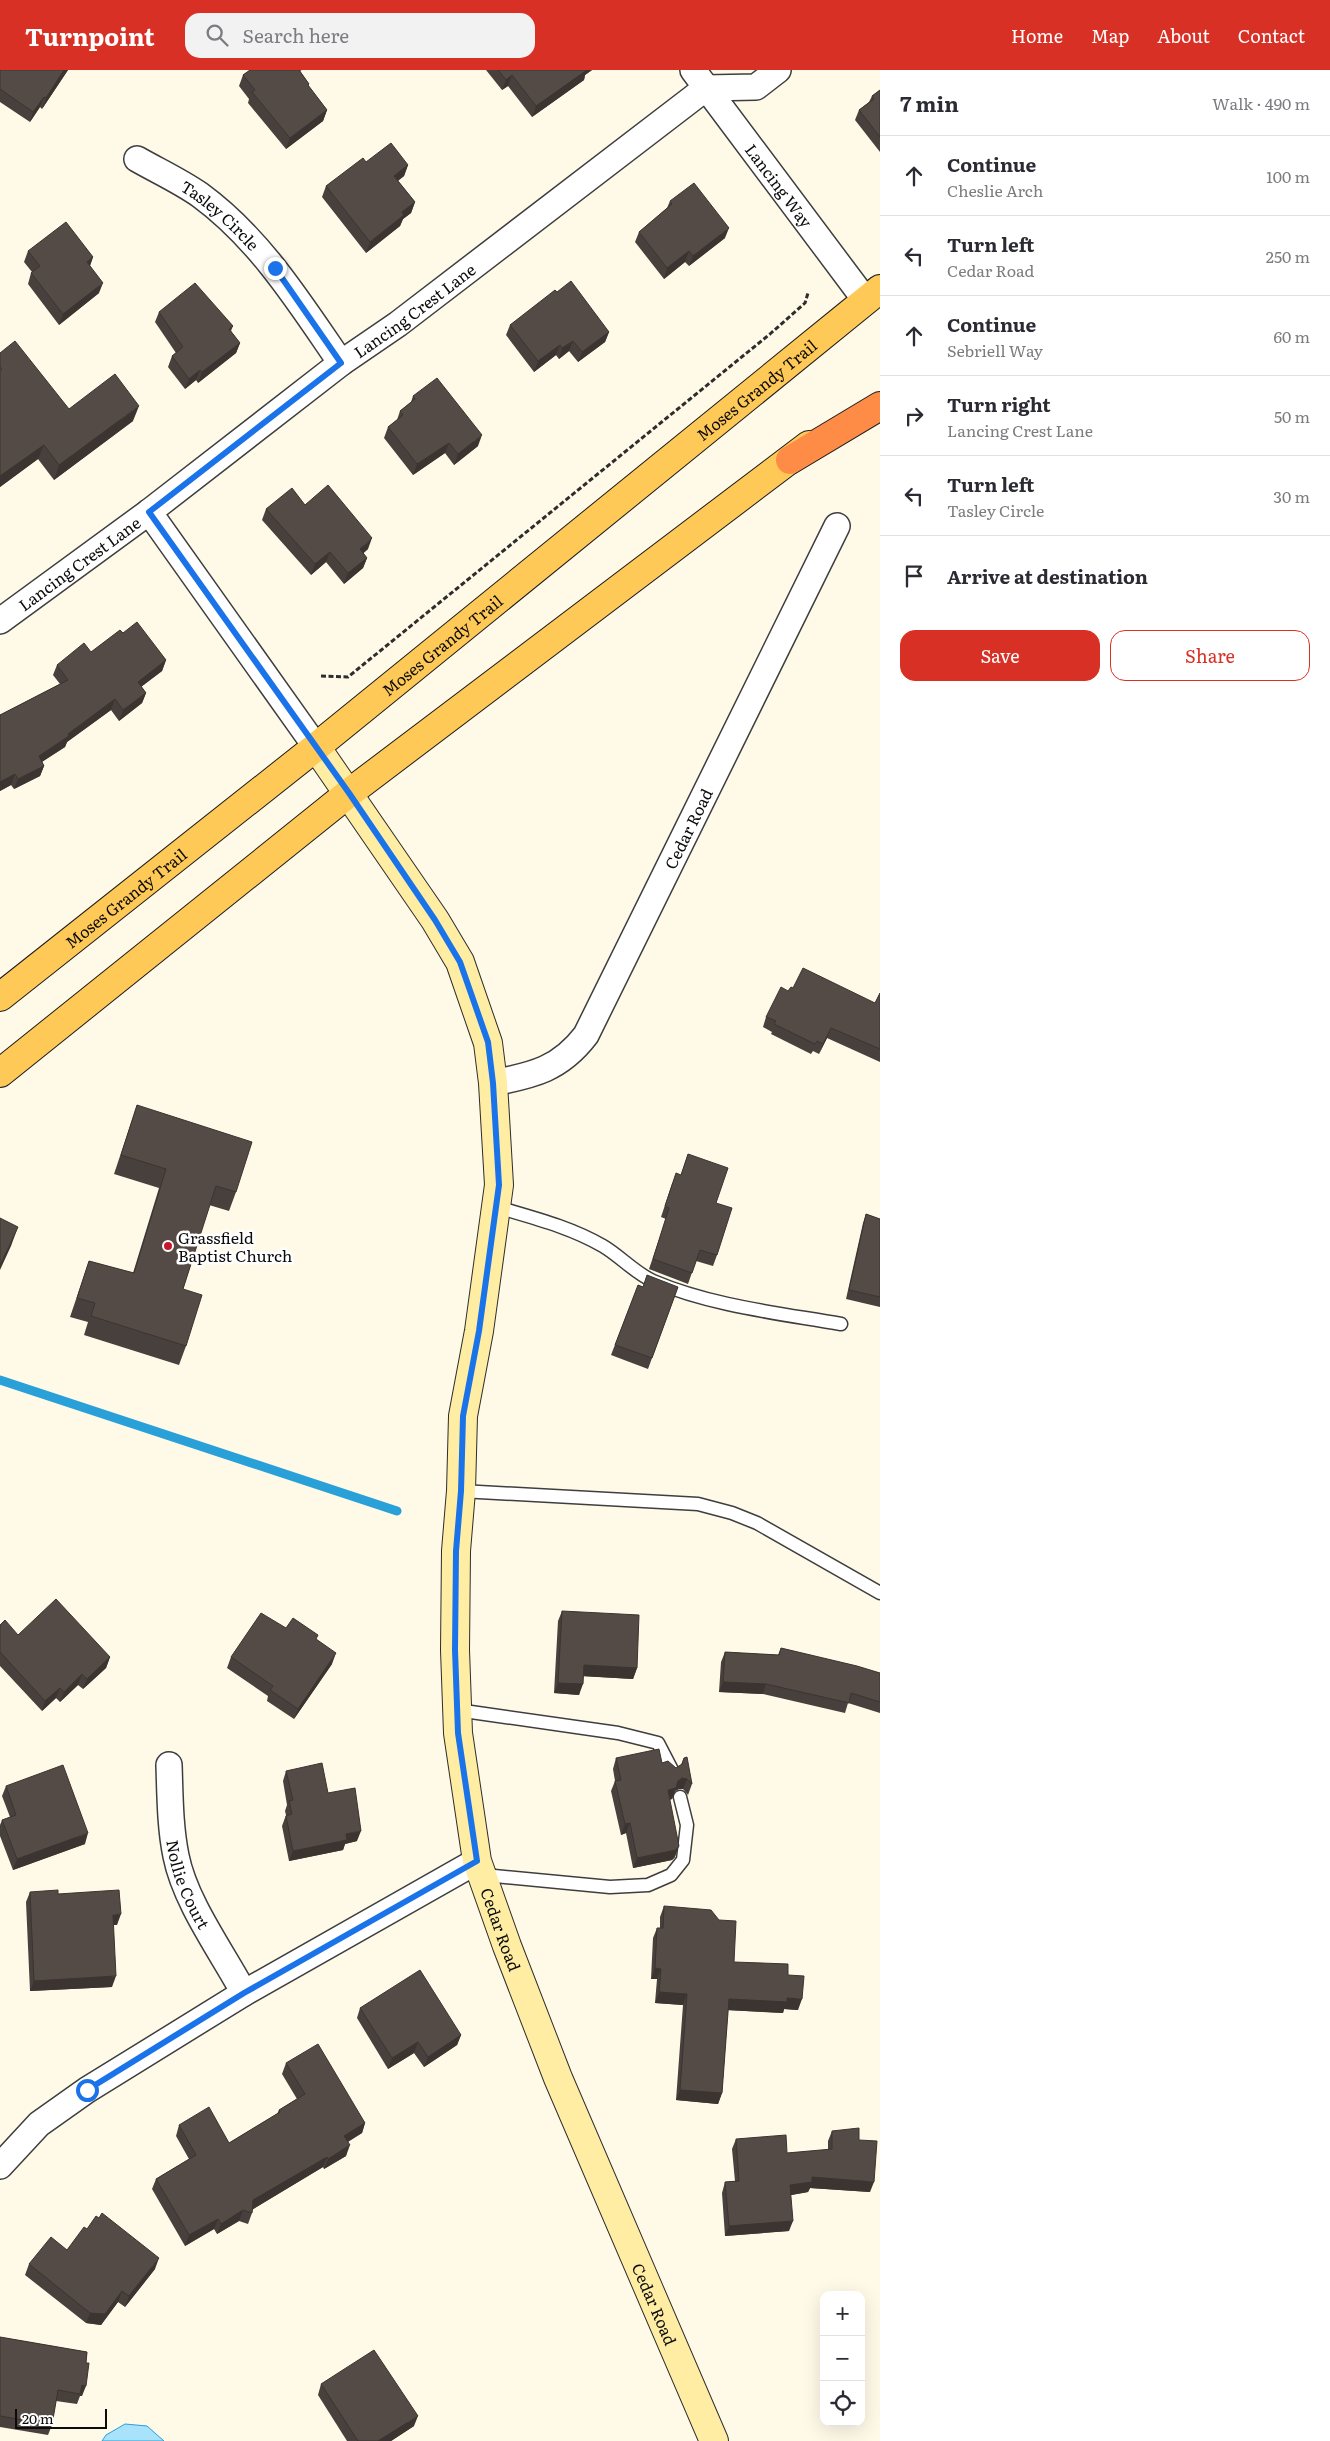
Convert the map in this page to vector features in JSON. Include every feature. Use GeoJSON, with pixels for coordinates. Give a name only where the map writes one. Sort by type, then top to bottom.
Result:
{"type":"FeatureCollection","features":[{"type":"Feature","properties":{"kind":"highway"},"geometry":{"type":"LineString","coordinates":[[790,460],[880,406]]}},
{"type":"Feature","properties":{"kind":"main road","name":"Moses Grandy Trail"},"geometry":{"type":"LineString","coordinates":[[0,997],[316,747],[873,295]]}},
{"type":"Feature","properties":{"kind":"main road"},"geometry":{"type":"LineString","coordinates":[[0,1074],[349,793],[880,391]]}},
{"type":"Feature","properties":{"kind":"street"},"geometry":{"type":"LineString","coordinates":[[703,76],[756,86],[778,70]]}},
{"type":"Feature","properties":{"kind":"street","name":"Lancing Way"},"geometry":{"type":"LineString","coordinates":[[703,76],[873,295]]}},
{"type":"Feature","properties":{"kind":"street","name":"Lancing Crest Lane"},"geometry":{"type":"LineString","coordinates":[[0,622],[149,512],[341,363],[398,324],[703,76]]}},
{"type":"Feature","properties":{"kind":"street","name":"Tasley Circle"},"geometry":{"type":"LineString","coordinates":[[137,159],[200,195],[250,239],[275,268],[341,363]]}},
{"type":"Feature","properties":{"kind":"street"},"geometry":{"type":"LineString","coordinates":[[149,512],[316,747]]}},
{"type":"Feature","properties":{"kind":"street","name":"Cedar Road"},"geometry":{"type":"LineString","coordinates":[[493,1083],[532,1076],[560,1062],[575,1049],[586,1035],[837,526]]}},
{"type":"Feature","properties":{"kind":"street","name":"Cedar Road"},"geometry":{"type":"LineString","coordinates":[[316,747],[435,920],[460,962],[488,1042],[493,1083],[499,1185],[479,1331],[463,1416],[461,1491],[456,1551],[455,1650],[458,1733],[481,1868],[507,1946],[558,2078],[714,2441]]}},
{"type":"Feature","properties":{"kind":"street","name":"Nollie Court"},"geometry":{"type":"LineString","coordinates":[[169,1765],[170,1811],[176,1857],[187,1891],[244,1993]]}},
{"type":"Feature","properties":{"kind":"street"},"geometry":{"type":"LineString","coordinates":[[0,2166],[40,2124],[87,2090],[244,1993],[481,1868]]}},
{"type":"Feature","properties":{"kind":"lane"},"geometry":{"type":"LineString","coordinates":[[497,1207],[573,1230],[605,1247],[651,1280],[691,1294],[739,1306],[841,1324]]}},
{"type":"Feature","properties":{"kind":"lane"},"geometry":{"type":"LineString","coordinates":[[461,1491],[707,1506],[757,1523],[880,1593]]}},
{"type":"Feature","properties":{"kind":"lane"},"geometry":{"type":"LineString","coordinates":[[457,1710],[618,1733],[658,1744],[672,1770]]}},
{"type":"Feature","properties":{"kind":"lane"},"geometry":{"type":"LineString","coordinates":[[481,1868],[610,1887],[648,1885],[671,1875],[683,1860],[687,1825],[680,1797]]}},
{"type":"Feature","properties":{"kind":"path"},"geometry":{"type":"LineString","coordinates":[[321,676],[348,677],[770,334],[804,303],[808,293]]}},
{"type":"Feature","properties":{"kind":"water"},"geometry":{"type":"Polygon","coordinates":[[[125,2424],[147,2426],[164,2441],[102,2441],[106,2435],[125,2424]]]}},
{"type":"Feature","properties":{"kind":"building"},"geometry":{"type":"Polygon","coordinates":[[[0,70],[64,70],[46,98],[44,97],[33,112],[0,89],[0,70]]]}},
{"type":"Feature","properties":{"kind":"building"},"geometry":{"type":"Polygon","coordinates":[[[250,70],[299,70],[327,110],[290,138],[252,92],[255,90],[243,75],[250,70]]]}},
{"type":"Feature","properties":{"kind":"building"},"geometry":{"type":"Polygon","coordinates":[[[498,70],[587,70],[536,106],[512,75],[506,80],[498,70]]]}},
{"type":"Feature","properties":{"kind":"building"},"geometry":{"type":"Polygon","coordinates":[[[880,90],[880,137],[859,110],[874,99],[872,96],[880,90]]]}},
{"type":"Feature","properties":{"kind":"building"},"geometry":{"type":"Polygon","coordinates":[[[391,143],[408,165],[394,176],[415,202],[402,212],[404,215],[370,242],[326,186],[363,158],[366,162],[391,143]]]}},
{"type":"Feature","properties":{"kind":"building"},"geometry":{"type":"Polygon","coordinates":[[[694,183],[729,228],[693,256],[689,251],[667,268],[639,232],[672,204],[670,201],[694,183]]]}},
{"type":"Feature","properties":{"kind":"building"},"geometry":{"type":"Polygon","coordinates":[[[66,222],[93,257],[87,262],[103,283],[63,314],[31,273],[40,266],[28,251],[66,222]]]}},
{"type":"Feature","properties":{"kind":"building"},"geometry":{"type":"Polygon","coordinates":[[[571,281],[609,332],[582,352],[573,341],[562,348],[560,345],[538,361],[510,325],[555,290],[557,292],[571,281]]]}},
{"type":"Feature","properties":{"kind":"building"},"geometry":{"type":"Polygon","coordinates":[[[195,283],[233,326],[229,329],[240,343],[202,372],[200,370],[189,379],[172,356],[183,347],[159,312],[195,283]]]}},
{"type":"Feature","properties":{"kind":"building"},"geometry":{"type":"Polygon","coordinates":[[[15,341],[69,409],[115,374],[139,406],[59,465],[44,445],[0,476],[0,371],[2,369],[0,367],[0,353],[15,341]]]}},
{"type":"Feature","properties":{"kind":"building"},"geometry":{"type":"Polygon","coordinates":[[[437,378],[482,435],[458,454],[449,443],[417,464],[388,427],[403,415],[400,411],[415,399],[413,396],[437,378]]]}},
{"type":"Feature","properties":{"kind":"building"},"geometry":{"type":"Polygon","coordinates":[[[328,485],[372,538],[360,549],[367,558],[348,573],[330,552],[315,564],[266,509],[292,488],[305,505],[328,485]]]}},
{"type":"Feature","properties":{"kind":"building"},"geometry":{"type":"Polygon","coordinates":[[[137,622],[166,660],[138,682],[146,693],[123,710],[115,699],[68,734],[69,736],[39,756],[44,766],[18,779],[15,774],[0,782],[0,715],[68,680],[57,665],[84,643],[91,652],[120,630],[123,633],[137,622]]]}},
{"type":"Feature","properties":{"kind":"building"},"geometry":{"type":"Polygon","coordinates":[[[803,968],[875,1003],[880,993],[880,1049],[831,1028],[823,1044],[817,1041],[815,1044],[774,1024],[776,1021],[766,1017],[781,987],[788,991],[791,987],[793,988],[803,968]]]}},
{"type":"Feature","properties":{"kind":"building","name":"Grassfield Baptist Church"},"geometry":{"type":"Polygon","coordinates":[[[137,1105],[252,1142],[236,1192],[216,1186],[183,1289],[202,1295],[186,1346],[91,1316],[95,1303],[77,1298],[89,1261],[134,1273],[166,1169],[121,1155],[137,1105]]]}},
{"type":"Feature","properties":{"kind":"building"},"geometry":{"type":"Polygon","coordinates":[[[688,1154],[728,1168],[716,1203],[732,1208],[717,1255],[700,1250],[692,1273],[653,1259],[669,1208],[665,1206],[676,1173],[681,1175],[688,1154]]]}},
{"type":"Feature","properties":{"kind":"building"},"geometry":{"type":"Polygon","coordinates":[[[866,1214],[880,1219],[880,1297],[849,1290],[866,1214]]]}},
{"type":"Feature","properties":{"kind":"building"},"geometry":{"type":"Polygon","coordinates":[[[0,1218],[18,1227],[0,1265],[0,1218]]]}},
{"type":"Feature","properties":{"kind":"building"},"geometry":{"type":"Polygon","coordinates":[[[647,1275],[678,1287],[652,1358],[615,1345],[638,1285],[643,1287],[647,1275]]]}},
{"type":"Feature","properties":{"kind":"building"},"geometry":{"type":"Polygon","coordinates":[[[56,1599],[110,1657],[87,1679],[82,1674],[64,1692],[60,1688],[45,1701],[0,1652],[0,1625],[5,1620],[18,1635],[56,1599]]]}},
{"type":"Feature","properties":{"kind":"building"},"geometry":{"type":"Polygon","coordinates":[[[562,1611],[639,1615],[637,1668],[584,1665],[583,1684],[558,1683],[562,1611]]]}},
{"type":"Feature","properties":{"kind":"building"},"geometry":{"type":"Polygon","coordinates":[[[261,1613],[286,1628],[293,1618],[318,1635],[316,1639],[336,1653],[298,1709],[270,1690],[273,1686],[231,1657],[261,1613]]]}},
{"type":"Feature","properties":{"kind":"building"},"geometry":{"type":"Polygon","coordinates":[[[781,1648],[880,1673],[880,1702],[851,1693],[849,1703],[766,1684],[723,1682],[725,1652],[779,1655],[781,1648]]]}},
{"type":"Feature","properties":{"kind":"building"},"geometry":{"type":"Polygon","coordinates":[[[659,1749],[662,1763],[668,1761],[676,1768],[687,1757],[692,1784],[687,1779],[682,1778],[678,1781],[676,1788],[668,1790],[679,1846],[676,1850],[637,1858],[630,1823],[625,1824],[615,1781],[621,1780],[616,1758],[659,1749]]]}},
{"type":"Feature","properties":{"kind":"building"},"geometry":{"type":"Polygon","coordinates":[[[322,1763],[328,1793],[355,1788],[361,1831],[346,1834],[347,1840],[293,1851],[286,1816],[292,1814],[289,1801],[293,1800],[286,1771],[322,1763]]]}},
{"type":"Feature","properties":{"kind":"building"},"geometry":{"type":"Polygon","coordinates":[[[63,1765],[88,1833],[17,1859],[2,1820],[16,1815],[6,1786],[63,1765]]]}},
{"type":"Feature","properties":{"kind":"building"},"geometry":{"type":"Polygon","coordinates":[[[58,1890],[58,1894],[119,1890],[121,1914],[113,1915],[116,1976],[34,1981],[30,1892],[58,1890]]]}},
{"type":"Feature","properties":{"kind":"building"},"geometry":{"type":"Polygon","coordinates":[[[664,1906],[711,1910],[719,1920],[736,1921],[734,1962],[788,1964],[788,1975],[804,1976],[802,1999],[787,1998],[787,2002],[729,1999],[722,2093],[680,2090],[687,1994],[659,1992],[661,1969],[655,1968],[657,1928],[663,1928],[664,1906]]]}},
{"type":"Feature","properties":{"kind":"building"},"geometry":{"type":"Polygon","coordinates":[[[420,1970],[461,2035],[428,2057],[418,2042],[392,2058],[360,2008],[420,1970]]]}},
{"type":"Feature","properties":{"kind":"building"},"geometry":{"type":"Polygon","coordinates":[[[318,2044],[365,2123],[344,2136],[350,2145],[253,2200],[252,2213],[243,2210],[221,2224],[218,2219],[189,2235],[156,2179],[196,2155],[179,2125],[209,2107],[229,2143],[280,2112],[279,2110],[305,2094],[286,2063],[318,2044]]]}},
{"type":"Feature","properties":{"kind":"building"},"geometry":{"type":"Polygon","coordinates":[[[859,2128],[859,2140],[877,2141],[874,2182],[812,2177],[812,2182],[790,2185],[793,2221],[729,2226],[725,2182],[739,2181],[736,2139],[786,2135],[787,2153],[832,2149],[832,2131],[859,2128]]]}},
{"type":"Feature","properties":{"kind":"building"},"geometry":{"type":"Polygon","coordinates":[[[102,2213],[159,2258],[129,2296],[122,2291],[105,2314],[90,2313],[29,2264],[51,2237],[67,2250],[84,2227],[87,2229],[96,2216],[99,2218],[102,2213]]]}},
{"type":"Feature","properties":{"kind":"building"},"geometry":{"type":"Polygon","coordinates":[[[0,2337],[87,2352],[86,2363],[89,2363],[86,2386],[82,2385],[80,2394],[58,2390],[52,2425],[0,2416],[0,2337]]]}},
{"type":"Feature","properties":{"kind":"building"},"geometry":{"type":"Polygon","coordinates":[[[374,2350],[418,2416],[378,2441],[358,2441],[321,2384],[374,2350]]]}},
{"type":"Feature","properties":{"kind":"waterway"},"geometry":{"type":"LineString","coordinates":[[0,1380],[397,1511]]}},
{"type":"Feature","properties":{"kind":"place","name":"Grassfield Baptist Church"},"geometry":{"type":"Point","coordinates":[168,1246]}},
{"type":"Feature","properties":{"kind":"route"},"geometry":{"type":"LineString","coordinates":[[87,2090],[244,1993],[477,1861],[458,1733],[455,1650],[456,1551],[461,1491],[463,1416],[479,1331],[499,1185],[493,1083],[488,1042],[460,962],[435,920],[349,793],[149,512],[341,363],[275,268]]}}]}
